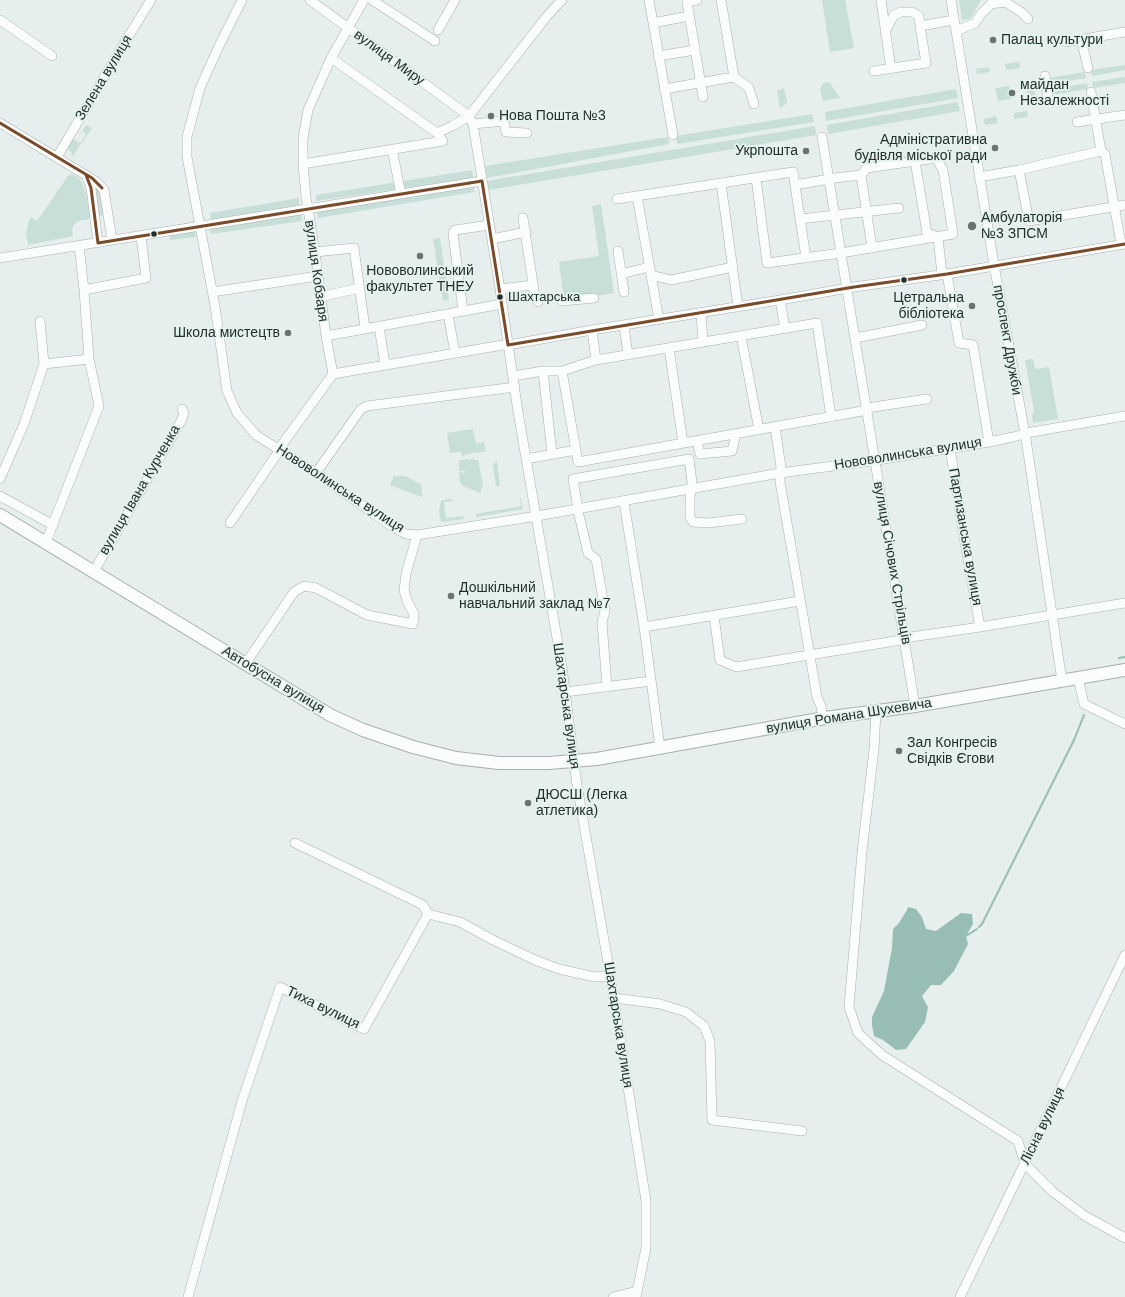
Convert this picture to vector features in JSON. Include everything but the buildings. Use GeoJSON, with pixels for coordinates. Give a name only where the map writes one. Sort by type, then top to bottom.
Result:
{"type":"FeatureCollection","features":[{"type":"Feature","properties":{"kind":"main road","name":"Автобусна вулиця"},"geometry":{"type":"LineString","coordinates":[[0,515],[330,715],[363,730],[413,747],[456,758],[499,762],[574,762]]}},
{"type":"Feature","properties":{"kind":"main road","name":"вулиця Романа Шухевича"},"geometry":{"type":"LineString","coordinates":[[574,762],[825,718],[915,706],[1125,670]]}},
{"type":"Feature","properties":{"kind":"street","name":"Зелена вулиця"},"geometry":{"type":"LineString","coordinates":[[57,157],[152,0]]}},
{"type":"Feature","properties":{"kind":"street","name":"Нововолинська вулиця"},"geometry":{"type":"LineString","coordinates":[[242,0],[200,88],[187,137],[187,157],[212,292],[227,391],[237,413],[256,434],[316,473],[393,527],[406,534],[417,535],[624,502],[780,473],[989,442],[1024,434],[1125,416]]}},
{"type":"Feature","properties":{"kind":"street","name":"вулиця Миру"},"geometry":{"type":"LineString","coordinates":[[310,0],[471,120]]}},
{"type":"Feature","properties":{"kind":"street","name":"вулиця Кобзаря"},"geometry":{"type":"LineString","coordinates":[[333,374],[320,297],[315,252],[307,209],[303,164],[303,138],[308,110],[331,58],[364,0]]}},
{"type":"Feature","properties":{"kind":"street"},"geometry":{"type":"LineString","coordinates":[[372,0],[435,41]]}},
{"type":"Feature","properties":{"kind":"street"},"geometry":{"type":"LineString","coordinates":[[438,30],[455,0]]}},
{"type":"Feature","properties":{"kind":"street"},"geometry":{"type":"LineString","coordinates":[[471,120],[547,16],[562,0]]}},
{"type":"Feature","properties":{"kind":"street"},"geometry":{"type":"LineString","coordinates":[[649,0],[673,135]]}},
{"type":"Feature","properties":{"kind":"street"},"geometry":{"type":"LineString","coordinates":[[697,0],[687,2],[703,97]]}},
{"type":"Feature","properties":{"kind":"street"},"geometry":{"type":"LineString","coordinates":[[721,0],[734,77],[749,88],[754,104]]}},
{"type":"Feature","properties":{"kind":"street"},"geometry":{"type":"LineString","coordinates":[[881,0],[891,69]]}},
{"type":"Feature","properties":{"kind":"street","name":"проспект Дружби"},"geometry":{"type":"LineString","coordinates":[[951,0],[994,265],[1024,434],[1062,681]]}},
{"type":"Feature","properties":{"kind":"street"},"geometry":{"type":"LineString","coordinates":[[956,31],[974,23],[991,4],[1005,2],[1021,12],[1028,19]]}},
{"type":"Feature","properties":{"kind":"street"},"geometry":{"type":"LineString","coordinates":[[874,71],[926,64],[919,16],[912,12],[901,12],[894,16],[885,32]]}},
{"type":"Feature","properties":{"kind":"street"},"geometry":{"type":"LineString","coordinates":[[653,23],[689,16]]}},
{"type":"Feature","properties":{"kind":"street"},"geometry":{"type":"LineString","coordinates":[[0,20],[52,56]]}},
{"type":"Feature","properties":{"kind":"street"},"geometry":{"type":"LineString","coordinates":[[920,26],[954,20]]}},
{"type":"Feature","properties":{"kind":"street"},"geometry":{"type":"LineString","coordinates":[[1066,42],[1125,32]]}},
{"type":"Feature","properties":{"kind":"street"},"geometry":{"type":"LineString","coordinates":[[1081,39],[1088,68]]}},
{"type":"Feature","properties":{"kind":"street"},"geometry":{"type":"LineString","coordinates":[[658,56],[695,50]]}},
{"type":"Feature","properties":{"kind":"street"},"geometry":{"type":"LineString","coordinates":[[303,164],[442,141],[437,132],[331,58]]}},
{"type":"Feature","properties":{"kind":"street"},"geometry":{"type":"LineString","coordinates":[[1044,76],[1048,99]]}},
{"type":"Feature","properties":{"kind":"street"},"geometry":{"type":"LineString","coordinates":[[664,89],[734,77]]}},
{"type":"Feature","properties":{"kind":"street"},"geometry":{"type":"LineString","coordinates":[[230,523],[280,450],[281,446],[333,374],[385,364],[1123,244],[1114,207],[1105,154],[1101,151],[1091,92]]}},
{"type":"Feature","properties":{"kind":"street"},"geometry":{"type":"LineString","coordinates":[[1076,122],[1125,114]]}},
{"type":"Feature","properties":{"kind":"street"},"geometry":{"type":"LineString","coordinates":[[437,132],[471,120],[504,121],[506,132],[527,133]]}},
{"type":"Feature","properties":{"kind":"street","name":"Шахтарська вулиця"},"geometry":{"type":"LineString","coordinates":[[471,120],[490,225],[526,460],[537,516],[562,667],[574,762],[614,998],[646,1201],[646,1248],[636,1294]]}},
{"type":"Feature","properties":{"kind":"street"},"geometry":{"type":"LineString","coordinates":[[0,124],[97,182],[104,190],[112,240]]}},
{"type":"Feature","properties":{"kind":"street","name":"вулиця Січових Стрільців"},"geometry":{"type":"LineString","coordinates":[[822,137],[915,706]]}},
{"type":"Feature","properties":{"kind":"street"},"geometry":{"type":"LineString","coordinates":[[392,149],[401,194]]}},
{"type":"Feature","properties":{"kind":"street"},"geometry":{"type":"LineString","coordinates":[[980,177],[1019,170],[1101,151]]}},
{"type":"Feature","properties":{"kind":"street"},"geometry":{"type":"LineString","coordinates":[[756,178],[767,263],[841,253],[953,234],[942,170],[936,158],[867,168],[861,175],[795,185]]}},
{"type":"Feature","properties":{"kind":"street"},"geometry":{"type":"LineString","coordinates":[[915,161],[927,233],[938,237]]}},
{"type":"Feature","properties":{"kind":"street"},"geometry":{"type":"LineString","coordinates":[[1019,170],[1029,221],[1125,205]]}},
{"type":"Feature","properties":{"kind":"street"},"geometry":{"type":"LineString","coordinates":[[617,200],[793,172],[806,258]]}},
{"type":"Feature","properties":{"kind":"street"},"geometry":{"type":"LineString","coordinates":[[86,175],[91,188],[98,243]]}},
{"type":"Feature","properties":{"kind":"street"},"geometry":{"type":"LineString","coordinates":[[861,175],[872,248]]}},
{"type":"Feature","properties":{"kind":"street"},"geometry":{"type":"LineString","coordinates":[[0,258],[79,248],[112,240],[482,181]]}},
{"type":"Feature","properties":{"kind":"street"},"geometry":{"type":"LineString","coordinates":[[721,183],[738,307]]}},
{"type":"Feature","properties":{"kind":"street"},"geometry":{"type":"LineString","coordinates":[[637,196],[658,320]]}},
{"type":"Feature","properties":{"kind":"street"},"geometry":{"type":"LineString","coordinates":[[800,219],[899,208]]}},
{"type":"Feature","properties":{"kind":"street"},"geometry":{"type":"LineString","coordinates":[[524,218],[533,285],[535,297],[538,302]]}},
{"type":"Feature","properties":{"kind":"street"},"geometry":{"type":"LineString","coordinates":[[463,311],[453,233],[454,230],[490,225]]}},
{"type":"Feature","properties":{"kind":"street"},"geometry":{"type":"LineString","coordinates":[[492,239],[526,232]]}},
{"type":"Feature","properties":{"kind":"street"},"geometry":{"type":"LineString","coordinates":[[84,290],[146,278],[141,236]]}},
{"type":"Feature","properties":{"kind":"street"},"geometry":{"type":"LineString","coordinates":[[938,237],[959,343],[972,345],[989,442]]}},
{"type":"Feature","properties":{"kind":"street"},"geometry":{"type":"LineString","coordinates":[[46,542],[100,406],[89,359],[84,290],[79,248]]}},
{"type":"Feature","properties":{"kind":"street"},"geometry":{"type":"LineString","coordinates":[[315,252],[354,248],[365,328]]}},
{"type":"Feature","properties":{"kind":"street"},"geometry":{"type":"LineString","coordinates":[[618,251],[624,292]]}},
{"type":"Feature","properties":{"kind":"street"},"geometry":{"type":"LineString","coordinates":[[621,274],[650,272],[671,280],[733,267]]}},
{"type":"Feature","properties":{"kind":"street"},"geometry":{"type":"LineString","coordinates":[[212,292],[318,276]]}},
{"type":"Feature","properties":{"kind":"street"},"geometry":{"type":"LineString","coordinates":[[500,289],[533,285]]}},
{"type":"Feature","properties":{"kind":"street"},"geometry":{"type":"LineString","coordinates":[[320,297],[359,288]]}},
{"type":"Feature","properties":{"kind":"street"},"geometry":{"type":"LineString","coordinates":[[562,301],[594,298]]}},
{"type":"Feature","properties":{"kind":"street"},"geometry":{"type":"LineString","coordinates":[[780,300],[785,329]]}},
{"type":"Feature","properties":{"kind":"street"},"geometry":{"type":"LineString","coordinates":[[326,336],[502,304]]}},
{"type":"Feature","properties":{"kind":"street"},"geometry":{"type":"LineString","coordinates":[[701,313],[703,342]]}},
{"type":"Feature","properties":{"kind":"street"},"geometry":{"type":"LineString","coordinates":[[448,314],[455,353]]}},
{"type":"Feature","properties":{"kind":"street"},"geometry":{"type":"LineString","coordinates":[[0,479],[24,424],[44,364],[40,321]]}},
{"type":"Feature","properties":{"kind":"street"},"geometry":{"type":"LineString","coordinates":[[513,376],[543,371],[562,371],[596,360],[817,323],[831,417]]}},
{"type":"Feature","properties":{"kind":"street"},"geometry":{"type":"LineString","coordinates":[[624,325],[628,355]]}},
{"type":"Feature","properties":{"kind":"street"},"geometry":{"type":"LineString","coordinates":[[855,338],[922,325]]}},
{"type":"Feature","properties":{"kind":"street"},"geometry":{"type":"LineString","coordinates":[[379,327],[385,364]]}},
{"type":"Feature","properties":{"kind":"street"},"geometry":{"type":"LineString","coordinates":[[592,330],[596,360]]}},
{"type":"Feature","properties":{"kind":"street"},"geometry":{"type":"LineString","coordinates":[[741,336],[759,430]]}},
{"type":"Feature","properties":{"kind":"street"},"geometry":{"type":"LineString","coordinates":[[669,348],[684,443]]}},
{"type":"Feature","properties":{"kind":"street"},"geometry":{"type":"LineString","coordinates":[[44,364],[89,359]]}},
{"type":"Feature","properties":{"kind":"street"},"geometry":{"type":"LineString","coordinates":[[543,371],[552,454]]}},
{"type":"Feature","properties":{"kind":"street"},"geometry":{"type":"LineString","coordinates":[[562,371],[578,462],[862,412],[867,409],[927,399]]}},
{"type":"Feature","properties":{"kind":"street"},"geometry":{"type":"LineString","coordinates":[[316,473],[361,409],[367,406],[514,387]]}},
{"type":"Feature","properties":{"kind":"street","name":"вулиця Івана Курченка"},"geometry":{"type":"LineString","coordinates":[[94,571],[181,421],[184,413],[182,409]]}},
{"type":"Feature","properties":{"kind":"street"},"geometry":{"type":"LineString","coordinates":[[775,427],[781,467],[780,473],[800,602],[817,697],[821,706],[822,714],[825,718]]}},
{"type":"Feature","properties":{"kind":"street"},"geometry":{"type":"LineString","coordinates":[[697,441],[700,454],[732,451],[736,434]]}},
{"type":"Feature","properties":{"kind":"street","name":"Партизанська вулиця"},"geometry":{"type":"LineString","coordinates":[[950,448],[980,627]]}},
{"type":"Feature","properties":{"kind":"street"},"geometry":{"type":"LineString","coordinates":[[526,460],[576,450]]}},
{"type":"Feature","properties":{"kind":"street"},"geometry":{"type":"LineString","coordinates":[[607,687],[602,622],[606,611],[596,559],[588,553],[573,479],[689,459],[691,489],[690,517],[693,522],[696,524],[742,519]]}},
{"type":"Feature","properties":{"kind":"street"},"geometry":{"type":"LineString","coordinates":[[0,496],[53,525]]}},
{"type":"Feature","properties":{"kind":"street"},"geometry":{"type":"LineString","coordinates":[[624,502],[644,627],[660,748]]}},
{"type":"Feature","properties":{"kind":"street"},"geometry":{"type":"LineString","coordinates":[[246,663],[294,592],[304,586],[316,588],[368,615],[413,624],[414,614],[407,601],[404,590],[406,574],[417,535]]}},
{"type":"Feature","properties":{"kind":"street"},"geometry":{"type":"LineString","coordinates":[[644,627],[800,602]]}},
{"type":"Feature","properties":{"kind":"street"},"geometry":{"type":"LineString","coordinates":[[714,616],[720,660],[736,667],[1125,603]]}},
{"type":"Feature","properties":{"kind":"street"},"geometry":{"type":"LineString","coordinates":[[1078,678],[1084,704],[1125,724]]}},
{"type":"Feature","properties":{"kind":"street"},"geometry":{"type":"LineString","coordinates":[[564,692],[651,681]]}},
{"type":"Feature","properties":{"kind":"street"},"geometry":{"type":"LineString","coordinates":[[876,712],[874,749],[862,852],[849,1007],[858,1033],[882,1055],[1018,1141],[1025,1164],[1053,1192],[1085,1216],[1125,1238]]}},
{"type":"Feature","properties":{"kind":"street"},"geometry":{"type":"LineString","coordinates":[[295,843],[423,905],[428,914],[460,922],[535,960],[559,969],[595,978],[610,976]]}},
{"type":"Feature","properties":{"kind":"street","name":"Тиха вулиця"},"geometry":{"type":"LineString","coordinates":[[188,1297],[242,1101],[280,987],[364,1029],[428,914]]}},
{"type":"Feature","properties":{"kind":"street","name":"Лісна вулиця"},"geometry":{"type":"LineString","coordinates":[[960,1297],[1125,955]]}},
{"type":"Feature","properties":{"kind":"street"},"geometry":{"type":"LineString","coordinates":[[614,998],[660,1004],[686,1012],[704,1026],[710,1041],[712,1120],[802,1131]]}},
{"type":"Feature","properties":{"kind":"street"},"geometry":{"type":"LineString","coordinates":[[613,1297],[636,1294]]}},
{"type":"Feature","properties":{"kind":"shaded area"},"geometry":{"type":"Polygon","coordinates":[[[822,0],[845,0],[854,48],[830,52],[822,0]]]}},
{"type":"Feature","properties":{"kind":"shaded area"},"geometry":{"type":"Polygon","coordinates":[[[959,0],[981,0],[970,19],[962,20],[959,0]]]}},
{"type":"Feature","properties":{"kind":"shaded area"},"geometry":{"type":"Polygon","coordinates":[[[1019,62],[1020,68],[1006,70],[1005,64],[1019,62]]]}},
{"type":"Feature","properties":{"kind":"shaded area"},"geometry":{"type":"Polygon","coordinates":[[[1125,65],[1125,70],[1092,76],[1091,70],[1125,65]]]}},
{"type":"Feature","properties":{"kind":"shaded area"},"geometry":{"type":"Polygon","coordinates":[[[989,67],[990,72],[977,74],[976,69],[989,67]]]}},
{"type":"Feature","properties":{"kind":"shaded area"},"geometry":{"type":"Polygon","coordinates":[[[1085,72],[1086,78],[1048,84],[1047,78],[1085,72]]]}},
{"type":"Feature","properties":{"kind":"shaded area"},"geometry":{"type":"Polygon","coordinates":[[[1125,77],[1125,83],[1093,88],[1092,82],[1125,77]]]}},
{"type":"Feature","properties":{"kind":"shaded area"},"geometry":{"type":"Polygon","coordinates":[[[1033,80],[1035,98],[1028,99],[1026,81],[1033,80]]]}},
{"type":"Feature","properties":{"kind":"shaded area"},"geometry":{"type":"Polygon","coordinates":[[[825,82],[830,83],[840,98],[823,101],[820,88],[825,82]]]}},
{"type":"Feature","properties":{"kind":"shaded area"},"geometry":{"type":"Polygon","coordinates":[[[1087,83],[1088,89],[1049,94],[1058,88],[1087,83]]]}},
{"type":"Feature","properties":{"kind":"shaded area"},"geometry":{"type":"Polygon","coordinates":[[[1009,86],[1011,99],[998,101],[995,88],[1009,86]]]}},
{"type":"Feature","properties":{"kind":"shaded area"},"geometry":{"type":"Polygon","coordinates":[[[784,88],[787,102],[780,109],[777,91],[784,88]]]}},
{"type":"Feature","properties":{"kind":"shaded area"},"geometry":{"type":"Polygon","coordinates":[[[956,89],[958,98],[826,121],[825,112],[956,89]]]}},
{"type":"Feature","properties":{"kind":"shaded area"},"geometry":{"type":"Polygon","coordinates":[[[958,102],[960,111],[828,134],[827,125],[958,102]]]}},
{"type":"Feature","properties":{"kind":"shaded area"},"geometry":{"type":"Polygon","coordinates":[[[1027,111],[1028,117],[1014,119],[1014,113],[1027,111]]]}},
{"type":"Feature","properties":{"kind":"shaded area"},"geometry":{"type":"Polygon","coordinates":[[[812,114],[814,122],[677,144],[676,136],[812,114]]]}},
{"type":"Feature","properties":{"kind":"shaded area"},"geometry":{"type":"Polygon","coordinates":[[[996,116],[998,123],[985,125],[984,119],[996,116]]]}},
{"type":"Feature","properties":{"kind":"shaded area"},"geometry":{"type":"Polygon","coordinates":[[[86,125],[92,128],[73,156],[71,155],[72,152],[67,149],[72,139],[81,143],[86,134],[82,131],[86,125]]]}},
{"type":"Feature","properties":{"kind":"shaded area"},"geometry":{"type":"Polygon","coordinates":[[[815,126],[816,135],[489,190],[487,181],[815,126]]]}},
{"type":"Feature","properties":{"kind":"shaded area"},"geometry":{"type":"Polygon","coordinates":[[[668,137],[669,144],[487,178],[485,166],[668,137]]]}},
{"type":"Feature","properties":{"kind":"shaded area"},"geometry":{"type":"Polygon","coordinates":[[[472,170],[473,178],[316,201],[316,195],[472,170]]]}},
{"type":"Feature","properties":{"kind":"shaded area"},"geometry":{"type":"Polygon","coordinates":[[[72,174],[80,179],[86,193],[90,219],[81,220],[75,223],[72,229],[73,236],[28,245],[26,234],[29,220],[31,217],[37,221],[68,176],[72,174]]]}},
{"type":"Feature","properties":{"kind":"shaded area"},"geometry":{"type":"Polygon","coordinates":[[[473,185],[474,192],[318,218],[317,210],[473,185]]]}},
{"type":"Feature","properties":{"kind":"shaded area"},"geometry":{"type":"Polygon","coordinates":[[[99,188],[107,215],[98,216],[95,191],[99,188]]]}},
{"type":"Feature","properties":{"kind":"shaded area"},"geometry":{"type":"Polygon","coordinates":[[[299,198],[299,205],[211,220],[210,213],[299,198]]]}},
{"type":"Feature","properties":{"kind":"shaded area"},"geometry":{"type":"Polygon","coordinates":[[[601,204],[614,293],[564,301],[559,262],[599,256],[592,206],[601,204]]]}},
{"type":"Feature","properties":{"kind":"shaded area"},"geometry":{"type":"Polygon","coordinates":[[[301,213],[302,221],[211,234],[210,225],[301,213]]]}},
{"type":"Feature","properties":{"kind":"shaded area"},"geometry":{"type":"Polygon","coordinates":[[[195,230],[196,237],[170,240],[169,235],[195,230]]]}},
{"type":"Feature","properties":{"kind":"shaded area"},"geometry":{"type":"Polygon","coordinates":[[[440,238],[449,300],[443,301],[433,239],[440,238]]]}},
{"type":"Feature","properties":{"kind":"shaded area"},"geometry":{"type":"Polygon","coordinates":[[[1033,359],[1035,369],[1049,367],[1058,419],[1033,423],[1032,416],[1034,411],[1025,360],[1033,359]]]}},
{"type":"Feature","properties":{"kind":"shaded area"},"geometry":{"type":"Polygon","coordinates":[[[473,429],[476,444],[484,442],[486,451],[475,452],[462,456],[461,452],[450,453],[447,433],[473,429]]]}},
{"type":"Feature","properties":{"kind":"shaded area"},"geometry":{"type":"Polygon","coordinates":[[[474,458],[474,460],[478,460],[483,485],[480,493],[463,486],[460,483],[459,472],[464,473],[466,471],[459,471],[459,460],[469,460],[474,458]]]}},
{"type":"Feature","properties":{"kind":"shaded area"},"geometry":{"type":"Polygon","coordinates":[[[497,461],[500,486],[496,486],[493,465],[497,461]]]}},
{"type":"Feature","properties":{"kind":"shaded area"},"geometry":{"type":"Polygon","coordinates":[[[394,476],[405,476],[422,485],[422,497],[390,485],[394,476]]]}},
{"type":"Feature","properties":{"kind":"shaded area"},"geometry":{"type":"Polygon","coordinates":[[[520,497],[523,509],[476,517],[476,514],[521,506],[520,497]]]}},
{"type":"Feature","properties":{"kind":"shaded area"},"geometry":{"type":"Polygon","coordinates":[[[447,499],[455,501],[444,502],[446,518],[463,516],[464,519],[441,522],[439,511],[441,501],[447,499]]]}},
{"type":"Feature","properties":{"kind":"shaded area"},"geometry":{"type":"Polygon","coordinates":[[[908,907],[916,909],[922,917],[926,929],[936,931],[961,913],[972,914],[973,924],[966,936],[968,944],[954,971],[941,985],[931,985],[922,996],[928,1007],[925,1022],[906,1049],[896,1050],[883,1040],[874,1036],[872,1017],[884,991],[892,948],[893,929],[899,923],[908,907]]]}},
{"type":"Feature","properties":{"kind":"waterway"},"geometry":{"type":"LineString","coordinates":[[1119,658],[1125,657]]}},
{"type":"Feature","properties":{"kind":"waterway"},"geometry":{"type":"LineString","coordinates":[[979,927],[982,924],[1074,740],[1084,715]]}},
{"type":"Feature","properties":{"kind":"waterway"},"geometry":{"type":"LineString","coordinates":[[966,936],[977,929]]}},
{"type":"Feature","properties":{"kind":"transit line"},"geometry":{"type":"LineString","coordinates":[[0,123],[92,178],[102,188]]}},
{"type":"Feature","properties":{"kind":"transit line"},"geometry":{"type":"LineString","coordinates":[[86,175],[91,188],[98,243],[482,181],[508,345],[854,287],[947,274],[1125,244]]}},
{"type":"Feature","properties":{"kind":"place","name":"Палац культури"},"geometry":{"type":"Point","coordinates":[993,40]}},
{"type":"Feature","properties":{"kind":"place","name":"майдан Незалежності"},"geometry":{"type":"Point","coordinates":[1012,93]}},
{"type":"Feature","properties":{"kind":"place","name":"Нова Пошта №3"},"geometry":{"type":"Point","coordinates":[491,116]}},
{"type":"Feature","properties":{"kind":"place","name":"Адміністративна будівля міської ради"},"geometry":{"type":"Point","coordinates":[995,148]}},
{"type":"Feature","properties":{"kind":"place","name":"Укрпошта"},"geometry":{"type":"Point","coordinates":[806,151]}},
{"type":"Feature","properties":{"kind":"place","name":"Амбулаторія №3 ЗПСМ"},"geometry":{"type":"Point","coordinates":[972,226]}},
{"type":"Feature","properties":{"kind":"place","name":"Нововолинський факультет ТНЕУ"},"geometry":{"type":"Point","coordinates":[420,256]}},
{"type":"Feature","properties":{"kind":"place","name":"Шахтарська"},"geometry":{"type":"Point","coordinates":[500,297]}},
{"type":"Feature","properties":{"kind":"place","name":"Цетральна бібліотека"},"geometry":{"type":"Point","coordinates":[972,306]}},
{"type":"Feature","properties":{"kind":"place","name":"Школа мистецтв"},"geometry":{"type":"Point","coordinates":[288,333]}},
{"type":"Feature","properties":{"kind":"place","name":"Дошкільний навчальний заклад №7"},"geometry":{"type":"Point","coordinates":[451,596]}},
{"type":"Feature","properties":{"kind":"place","name":"Зал Конгресів Свідків Єгови"},"geometry":{"type":"Point","coordinates":[899,751]}},
{"type":"Feature","properties":{"kind":"place","name":"ДЮСШ (Легка атлетика)"},"geometry":{"type":"Point","coordinates":[528,803]}}]}
